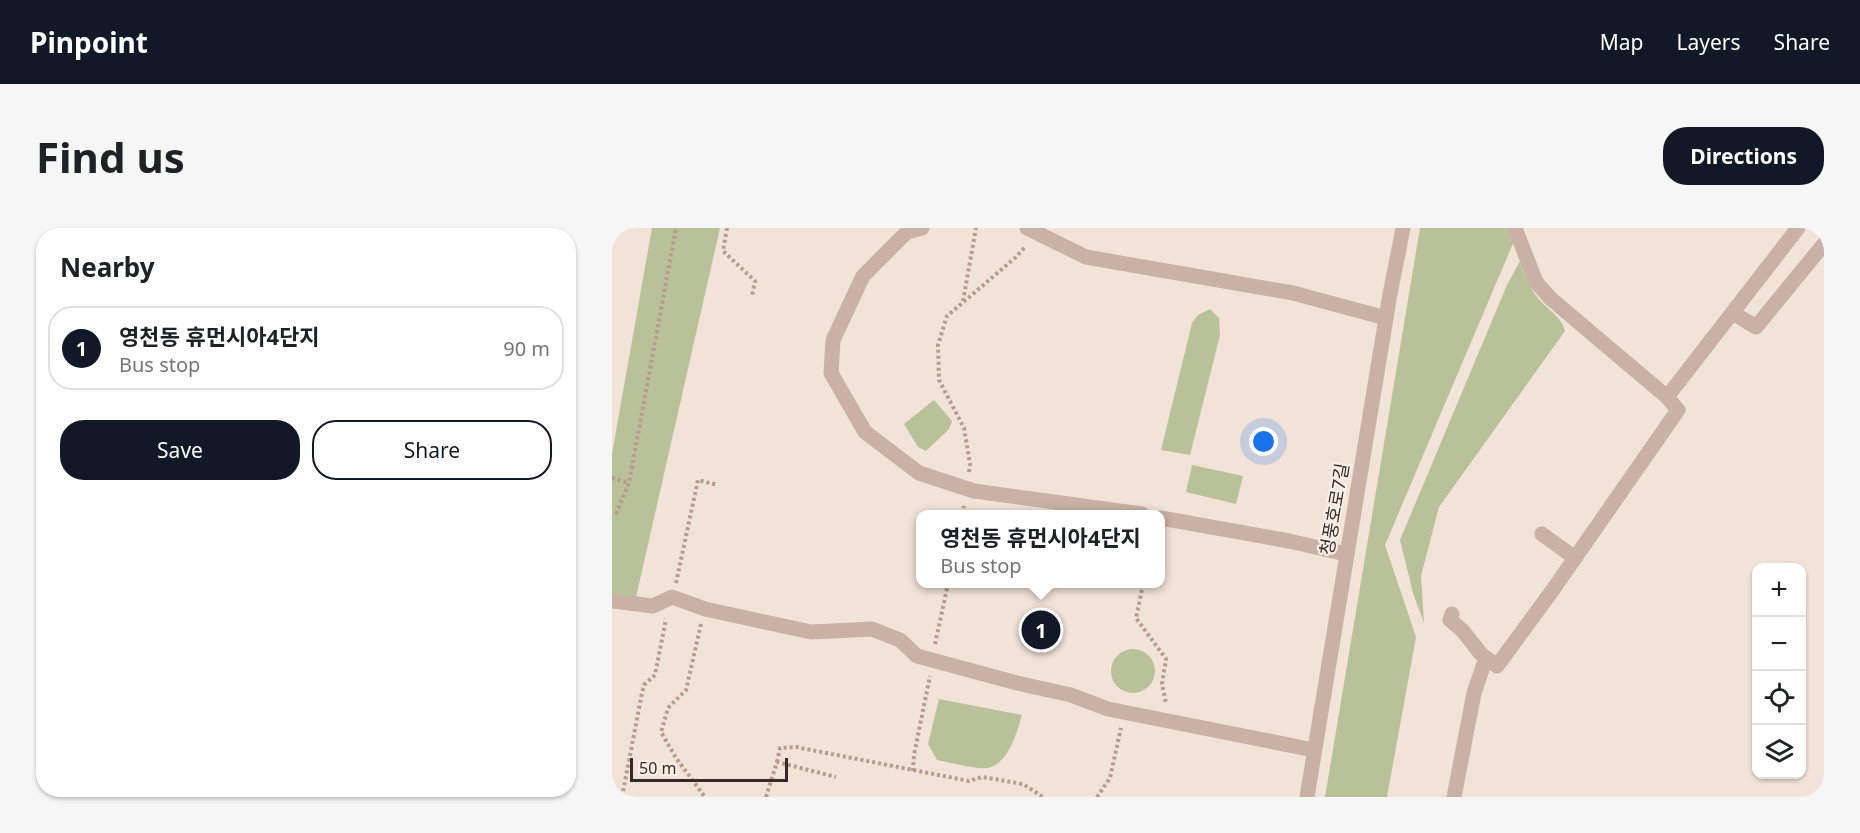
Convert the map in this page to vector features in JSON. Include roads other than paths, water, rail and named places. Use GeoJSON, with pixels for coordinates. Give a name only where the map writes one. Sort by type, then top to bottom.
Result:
{"type":"FeatureCollection","features":[{"type":"Feature","properties":{"kind":"street"},"geometry":{"type":"LineString","coordinates":[[922,228],[907,232],[863,276],[833,340],[831,373],[865,432],[919,473],[967,489],[1114,510]]}},
{"type":"Feature","properties":{"kind":"street","name":"청풍호로7길"},"geometry":{"type":"LineString","coordinates":[[1307,797],[1346,554],[1403,228]]}},
{"type":"Feature","properties":{"kind":"street"},"geometry":{"type":"LineString","coordinates":[[1452,614],[1450,620],[1462,630],[1481,654],[1497,666],[1678,410],[1670,399],[1550,298],[1536,282],[1515,228]]}},
{"type":"Feature","properties":{"kind":"street"},"geometry":{"type":"LineString","coordinates":[[1670,399],[1798,228]]}},
{"type":"Feature","properties":{"kind":"street"},"geometry":{"type":"LineString","coordinates":[[1032,230],[1086,257],[1293,293],[1386,318]]}},
{"type":"Feature","properties":{"kind":"street"},"geometry":{"type":"LineString","coordinates":[[1733,313],[1756,327],[1824,244]]}},
{"type":"Feature","properties":{"kind":"street"},"geometry":{"type":"LineString","coordinates":[[1165,519],[1289,541],[1346,554]]}},
{"type":"Feature","properties":{"kind":"street"},"geometry":{"type":"LineString","coordinates":[[1542,534],[1575,558]]}},
{"type":"Feature","properties":{"kind":"street"},"geometry":{"type":"LineString","coordinates":[[612,601],[653,606],[672,597],[705,609],[811,632],[873,629],[900,640],[917,656],[1071,695],[1108,709],[1314,750]]}},
{"type":"Feature","properties":{"kind":"street"},"geometry":{"type":"LineString","coordinates":[[1454,797],[1474,693],[1486,658]]}},
{"type":"Feature","properties":{"kind":"place","name":"영천동 휴먼시아4단지"},"geometry":{"type":"Point","coordinates":[1041,630]}}]}
